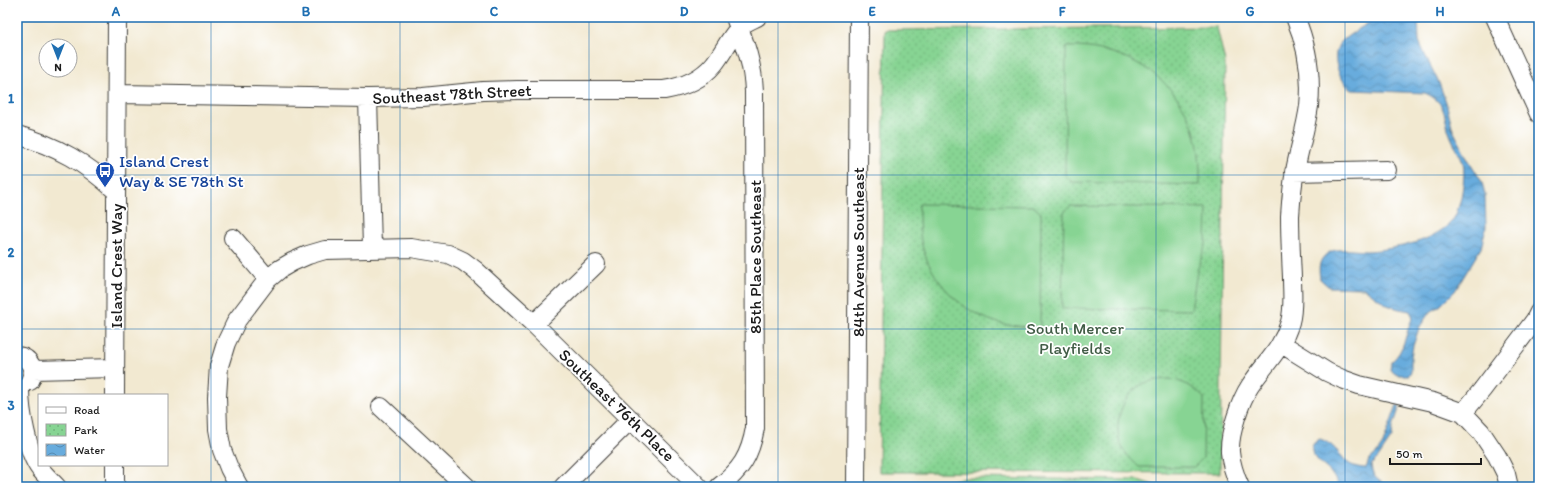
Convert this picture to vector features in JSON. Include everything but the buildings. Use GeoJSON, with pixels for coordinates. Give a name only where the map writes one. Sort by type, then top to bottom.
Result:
{"type":"FeatureCollection","features":[{"type":"Feature","properties":{"kind":"street","name":"Island Crest Way"},"geometry":{"type":"LineString","coordinates":[[115,394],[117,17]]}},
{"type":"Feature","properties":{"kind":"street","name":"Southeast 78th Street"},"geometry":{"type":"LineString","coordinates":[[117,94],[368,98],[423,97],[483,91],[517,90],[664,90],[678,88],[690,83],[702,75],[714,64],[737,22],[757,17]]}},
{"type":"Feature","properties":{"kind":"street","name":"84th Avenue Southeast"},"geometry":{"type":"LineString","coordinates":[[856,487],[859,17]]}},
{"type":"Feature","properties":{"kind":"street"},"geometry":{"type":"LineString","coordinates":[[1240,487],[1234,474],[1230,453],[1230,444],[1234,426],[1239,409],[1250,387],[1282,344],[1290,322],[1292,306],[1290,218],[1294,172],[1308,112],[1310,86],[1306,50],[1296,17]]}},
{"type":"Feature","properties":{"kind":"street"},"geometry":{"type":"LineString","coordinates":[[1495,17],[1539,114]]}},
{"type":"Feature","properties":{"kind":"street","name":"85th Place Southeast"},"geometry":{"type":"LineString","coordinates":[[719,487],[742,466],[752,444],[755,428],[754,90],[753,74],[749,56],[737,22]]}},
{"type":"Feature","properties":{"kind":"street"},"geometry":{"type":"LineString","coordinates":[[368,98],[372,248]]}},
{"type":"Feature","properties":{"kind":"street"},"geometry":{"type":"LineString","coordinates":[[17,135],[41,142],[76,159],[98,174],[116,191]]}},
{"type":"Feature","properties":{"kind":"street"},"geometry":{"type":"LineString","coordinates":[[1294,172],[1386,170]]}},
{"type":"Feature","properties":{"kind":"street"},"geometry":{"type":"LineString","coordinates":[[233,238],[268,279]]}},
{"type":"Feature","properties":{"kind":"street","name":"Southeast 76th Place"},"geometry":{"type":"LineString","coordinates":[[239,487],[228,468],[222,450],[218,429],[217,396],[219,366],[226,343],[237,320],[268,279],[280,269],[308,255],[325,250],[372,248],[411,248],[429,250],[448,254],[463,261],[534,324],[699,487]]}},
{"type":"Feature","properties":{"kind":"street"},"geometry":{"type":"LineString","coordinates":[[534,324],[596,264]]}},
{"type":"Feature","properties":{"kind":"street"},"geometry":{"type":"LineString","coordinates":[[1463,413],[1535,320],[1539,312]]}},
{"type":"Feature","properties":{"kind":"street"},"geometry":{"type":"LineString","coordinates":[[1282,344],[1327,372],[1342,379],[1359,385],[1433,402],[1463,413],[1481,432],[1497,456],[1506,474],[1509,487]]}},
{"type":"Feature","properties":{"kind":"street"},"geometry":{"type":"LineString","coordinates":[[17,356],[27,359],[33,370],[31,380],[28,384],[18,389],[21,411],[32,454],[38,465]]}},
{"type":"Feature","properties":{"kind":"street"},"geometry":{"type":"LineString","coordinates":[[33,370],[44,371],[115,368]]}},
{"type":"Feature","properties":{"kind":"street"},"geometry":{"type":"LineString","coordinates":[[382,408],[468,487]]}},
{"type":"Feature","properties":{"kind":"street"},"geometry":{"type":"LineString","coordinates":[[563,487],[631,419]]}},
{"type":"Feature","properties":{"kind":"street"},"geometry":{"type":"LineString","coordinates":[[38,466],[57,487]]}},
{"type":"Feature","properties":{"kind":"street"},"geometry":{"type":"LineString","coordinates":[[115,466],[115,487]]}},
{"type":"Feature","properties":{"kind":"green space","name":"South Mercer Playfields"},"geometry":{"type":"Polygon","coordinates":[[[1217,27],[1225,62],[1220,473],[879,472],[885,30],[1217,27]]]}},
{"type":"Feature","properties":{"kind":"green space"},"geometry":{"type":"Polygon","coordinates":[[[1066,47],[1089,48],[1110,52],[1131,60],[1149,70],[1165,84],[1179,101],[1190,120],[1198,147],[1200,185],[1072,182],[1065,175],[1066,47]]]}},
{"type":"Feature","properties":{"kind":"green space"},"geometry":{"type":"Polygon","coordinates":[[[919,204],[1033,206],[1041,213],[1040,327],[1008,325],[988,319],[974,313],[950,294],[940,282],[925,255],[920,236],[919,204]]]}},
{"type":"Feature","properties":{"kind":"green space"},"geometry":{"type":"Polygon","coordinates":[[[1071,206],[1207,208],[1206,244],[1197,271],[1191,310],[1062,308],[1064,212],[1071,206]]]}},
{"type":"Feature","properties":{"kind":"green space"},"geometry":{"type":"Polygon","coordinates":[[[1168,379],[1188,385],[1204,398],[1203,458],[1194,467],[1139,467],[1121,445],[1118,428],[1120,412],[1128,396],[1141,385],[1151,381],[1168,379]]]}},
{"type":"Feature","properties":{"kind":"green space"},"geometry":{"type":"Polygon","coordinates":[[[965,478],[1138,480],[1160,487],[937,487],[949,481],[965,478]]]}},
{"type":"Feature","properties":{"kind":"water"},"geometry":{"type":"Polygon","coordinates":[[[1373,17],[1418,17],[1419,41],[1439,83],[1446,102],[1453,130],[1482,182],[1485,195],[1486,227],[1481,248],[1455,291],[1441,305],[1429,313],[1419,328],[1413,346],[1411,371],[1409,375],[1397,375],[1390,370],[1391,362],[1400,352],[1413,317],[1410,311],[1387,305],[1364,288],[1329,287],[1320,279],[1319,274],[1320,262],[1324,256],[1335,250],[1368,251],[1384,249],[1412,244],[1429,238],[1453,220],[1457,213],[1461,199],[1464,175],[1463,162],[1448,130],[1444,111],[1433,97],[1425,93],[1352,90],[1343,81],[1337,68],[1337,47],[1344,39],[1370,22],[1373,17]]]}},
{"type":"Feature","properties":{"kind":"water"},"geometry":{"type":"Polygon","coordinates":[[[1397,405],[1400,406],[1393,427],[1392,437],[1378,458],[1371,465],[1373,473],[1377,479],[1390,487],[1339,487],[1331,473],[1312,452],[1314,443],[1320,439],[1325,441],[1349,463],[1361,468],[1366,468],[1369,460],[1377,453],[1383,444],[1397,405]]]}},
{"type":"Feature","properties":{"kind":"place","name":"Island Crest Way & SE 78th St"},"geometry":{"type":"Point","coordinates":[105,188]}}]}
